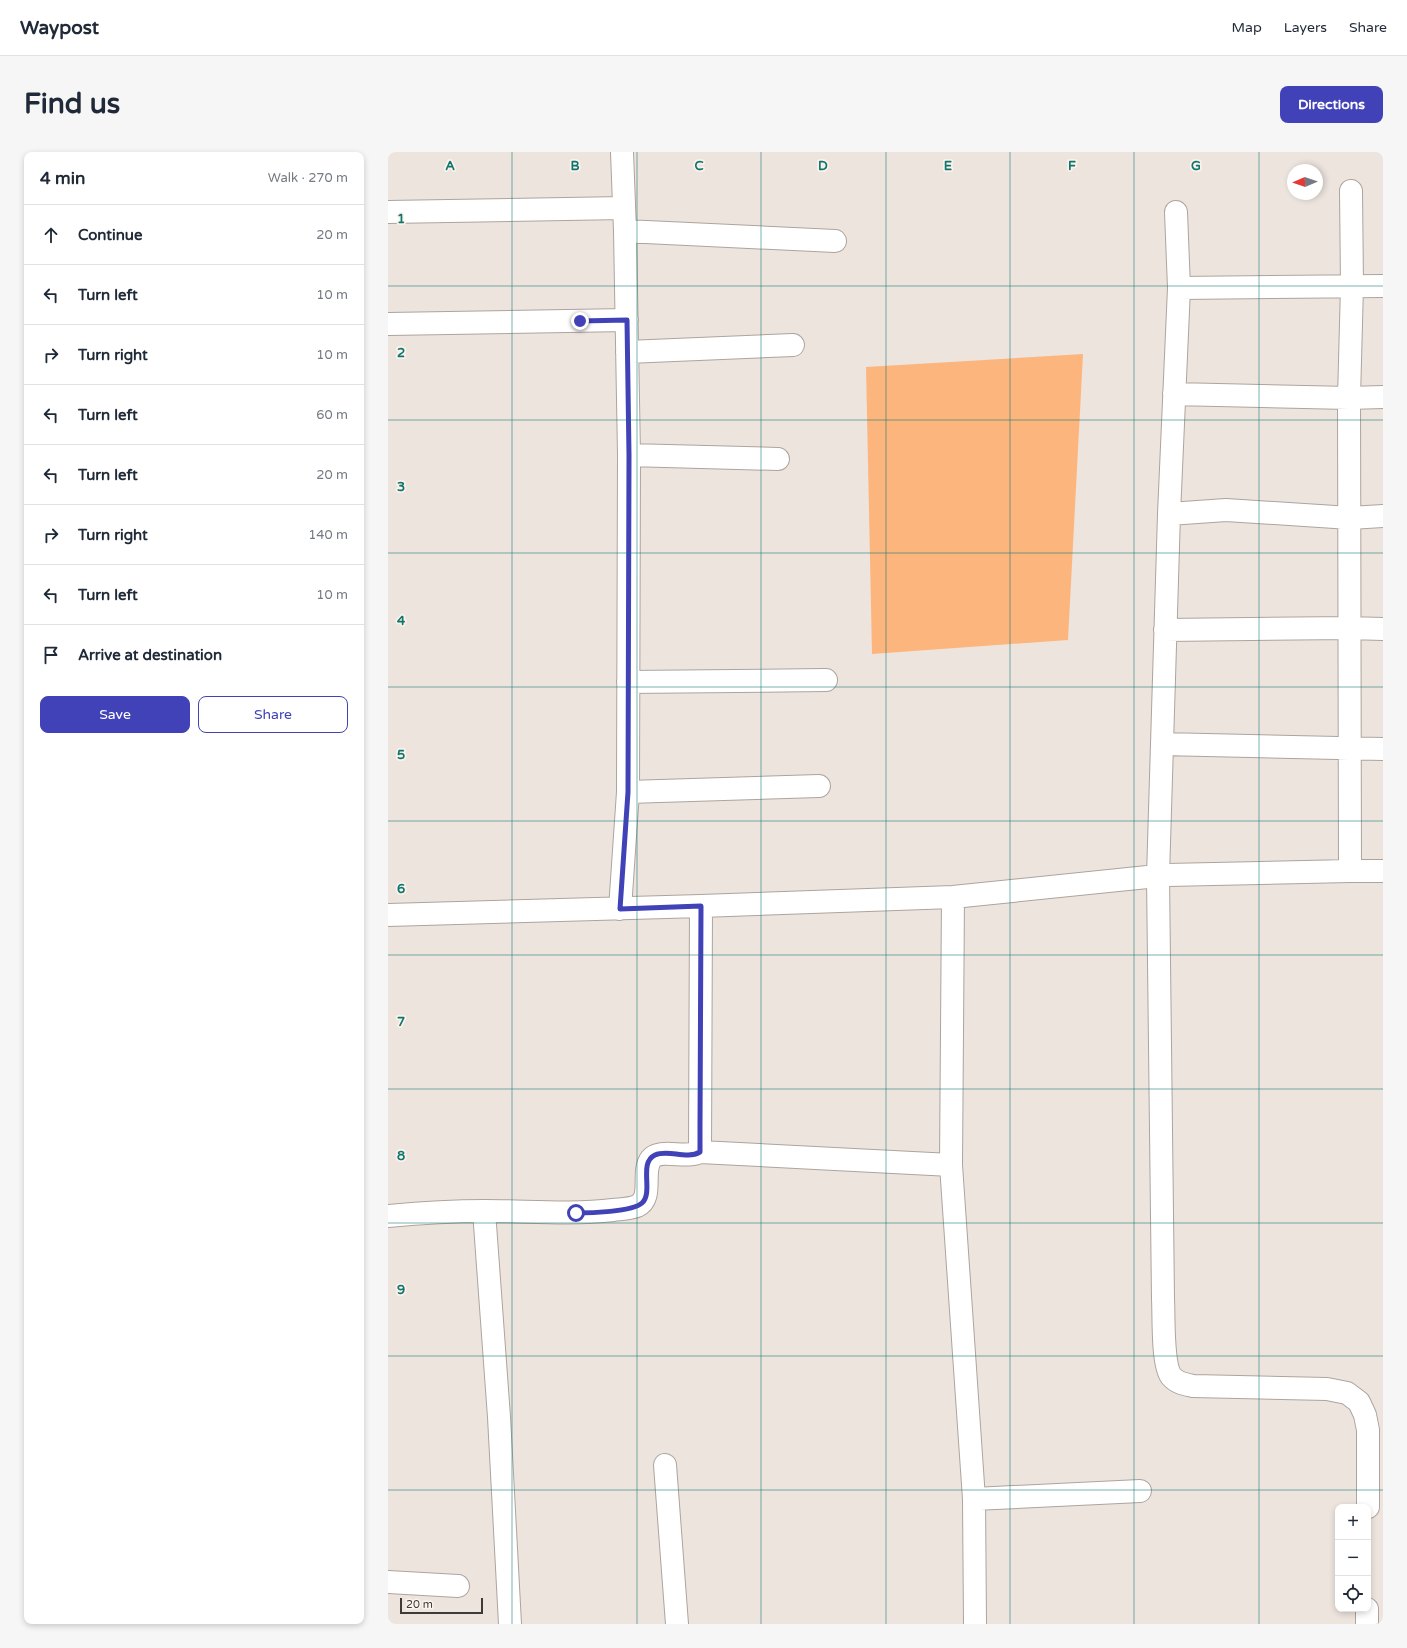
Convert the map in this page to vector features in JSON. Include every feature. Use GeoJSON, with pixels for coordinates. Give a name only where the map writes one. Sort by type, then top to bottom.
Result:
{"type":"FeatureCollection","features":[{"type":"Feature","properties":{"kind":"street"},"geometry":{"type":"LineString","coordinates":[[620,909],[628,792],[629,455],[622,152]]}},
{"type":"Feature","properties":{"kind":"street"},"geometry":{"type":"LineString","coordinates":[[1350,871],[1349,398],[1352,286],[1351,191]]}},
{"type":"Feature","properties":{"kind":"street"},"geometry":{"type":"LineString","coordinates":[[388,212],[624,208]]}},
{"type":"Feature","properties":{"kind":"street"},"geometry":{"type":"LineString","coordinates":[[1176,212],[1179,288],[1169,514],[1158,876],[1163,1299],[1164,1342],[1167,1366],[1170,1375],[1179,1383],[1193,1386],[1326,1389],[1347,1393],[1359,1402],[1365,1415],[1368,1430],[1368,1504]]}},
{"type":"Feature","properties":{"kind":"street"},"geometry":{"type":"LineString","coordinates":[[625,231],[835,241]]}},
{"type":"Feature","properties":{"kind":"street"},"geometry":{"type":"LineString","coordinates":[[1179,288],[1383,286]]}},
{"type":"Feature","properties":{"kind":"street"},"geometry":{"type":"LineString","coordinates":[[388,324],[627,320]]}},
{"type":"Feature","properties":{"kind":"street"},"geometry":{"type":"LineString","coordinates":[[627,352],[794,346]]}},
{"type":"Feature","properties":{"kind":"street"},"geometry":{"type":"LineString","coordinates":[[1174,394],[1349,398],[1383,397]]}},
{"type":"Feature","properties":{"kind":"street"},"geometry":{"type":"LineString","coordinates":[[629,455],[778,459]]}},
{"type":"Feature","properties":{"kind":"street"},"geometry":{"type":"LineString","coordinates":[[1169,514],[1226,510],[1350,518],[1383,516]]}},
{"type":"Feature","properties":{"kind":"street"},"geometry":{"type":"LineString","coordinates":[[1165,630],[1383,629]]}},
{"type":"Feature","properties":{"kind":"street"},"geometry":{"type":"LineString","coordinates":[[628,682],[826,680]]}},
{"type":"Feature","properties":{"kind":"street"},"geometry":{"type":"LineString","coordinates":[[1162,744],[1383,749]]}},
{"type":"Feature","properties":{"kind":"street"},"geometry":{"type":"LineString","coordinates":[[628,792],[819,786]]}},
{"type":"Feature","properties":{"kind":"street"},"geometry":{"type":"LineString","coordinates":[[388,915],[620,909],[954,897],[1158,876],[1383,871]]}},
{"type":"Feature","properties":{"kind":"street"},"geometry":{"type":"LineString","coordinates":[[954,897],[951,1165],[974,1499],[975,1624]]}},
{"type":"Feature","properties":{"kind":"street"},"geometry":{"type":"LineString","coordinates":[[700,1152],[701,906]]}},
{"type":"Feature","properties":{"kind":"street"},"geometry":{"type":"LineString","coordinates":[[388,1216],[438,1212],[484,1211],[591,1213],[636,1206],[642,1203],[646,1197],[648,1166],[651,1158],[662,1154],[690,1155],[700,1152],[951,1165]]}},
{"type":"Feature","properties":{"kind":"street"},"geometry":{"type":"LineString","coordinates":[[484,1211],[500,1417],[510,1624]]}},
{"type":"Feature","properties":{"kind":"street"},"geometry":{"type":"LineString","coordinates":[[665,1465],[677,1624]]}},
{"type":"Feature","properties":{"kind":"street"},"geometry":{"type":"LineString","coordinates":[[974,1499],[1140,1491]]}},
{"type":"Feature","properties":{"kind":"street"},"geometry":{"type":"LineString","coordinates":[[388,1582],[458,1586]]}},
{"type":"Feature","properties":{"kind":"street"},"geometry":{"type":"LineString","coordinates":[[1367,1624],[1368,1612]]}},
{"type":"Feature","properties":{"kind":"shaded area"},"geometry":{"type":"Polygon","coordinates":[[[1083,354],[1068,640],[872,654],[866,367],[1083,354]]]}},
{"type":"Feature","properties":{"kind":"route"},"geometry":{"type":"LineString","coordinates":[[576,1213],[591,1213],[636,1206],[642,1203],[646,1197],[648,1166],[651,1158],[662,1154],[690,1155],[700,1152],[701,906],[620,909],[628,792],[629,455],[627,320],[580,321]]}}]}
